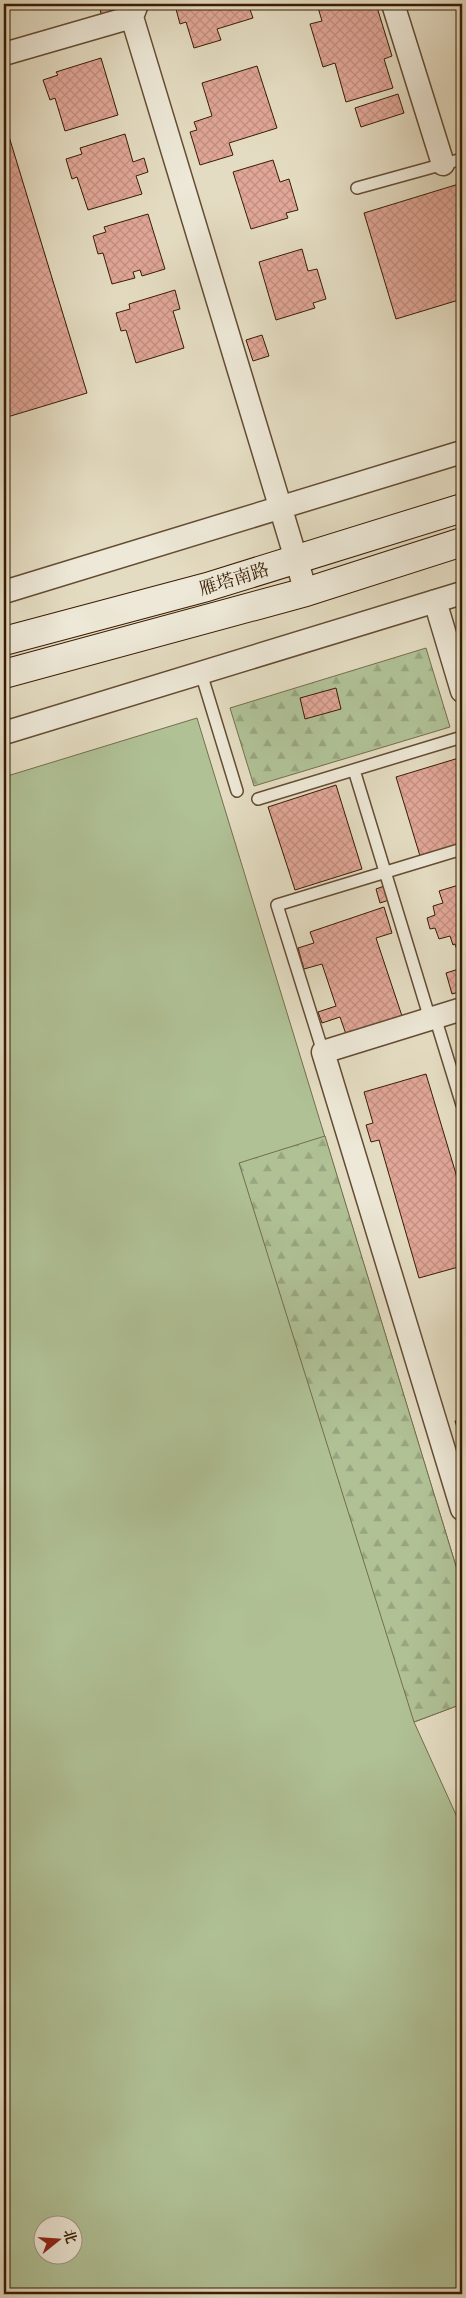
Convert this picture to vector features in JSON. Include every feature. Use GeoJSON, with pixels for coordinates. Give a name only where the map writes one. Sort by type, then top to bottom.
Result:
{"type":"FeatureCollection","features":[{"type":"Feature","properties":{"kind":"main road","name":"雁塔南路"},"geometry":{"type":"LineString","coordinates":[[4,641],[207,587],[462,508]]}},
{"type":"Feature","properties":{"kind":"main road","name":"雁塔南路"},"geometry":{"type":"LineString","coordinates":[[4,674],[306,592],[462,542]]}},
{"type":"Feature","properties":{"kind":"street"},"geometry":{"type":"LineString","coordinates":[[394,4],[453,161]]}},
{"type":"Feature","properties":{"kind":"street"},"geometry":{"type":"LineString","coordinates":[[4,54],[134,10],[306,592]]}},
{"type":"Feature","properties":{"kind":"street"},"geometry":{"type":"LineString","coordinates":[[4,592],[462,452]]}},
{"type":"Feature","properties":{"kind":"street"},"geometry":{"type":"LineString","coordinates":[[4,733],[462,593]]}},
{"type":"Feature","properties":{"kind":"street"},"geometry":{"type":"LineString","coordinates":[[435,601],[462,691]]}},
{"type":"Feature","properties":{"kind":"street"},"geometry":{"type":"LineString","coordinates":[[462,1009],[322,1052],[462,1509]]}},
{"type":"Feature","properties":{"kind":"lane"},"geometry":{"type":"LineString","coordinates":[[357,188],[453,161]]}},
{"type":"Feature","properties":{"kind":"lane"},"geometry":{"type":"LineString","coordinates":[[201,673],[237,792]]}},
{"type":"Feature","properties":{"kind":"lane"},"geometry":{"type":"LineString","coordinates":[[258,799],[462,737]]}},
{"type":"Feature","properties":{"kind":"lane"},"geometry":{"type":"LineString","coordinates":[[354,770],[385,872],[462,1105]]}},
{"type":"Feature","properties":{"kind":"lane"},"geometry":{"type":"LineString","coordinates":[[322,1052],[277,905],[462,849]]}},
{"type":"Feature","properties":{"kind":"green space"},"geometry":{"type":"Polygon","coordinates":[[[426,648],[450,727],[254,786],[230,708],[426,648]]]}},
{"type":"Feature","properties":{"kind":"green space"},"geometry":{"type":"Polygon","coordinates":[[[197,718],[462,1586],[462,1704],[414,1722],[462,1828],[462,2294],[4,2294],[4,777],[197,718]]]}},
{"type":"Feature","properties":{"kind":"green space"},"geometry":{"type":"Polygon","coordinates":[[[325,1136],[462,1586],[462,1704],[414,1722],[239,1163],[325,1136]]]}},
{"type":"Feature","properties":{"kind":"building"},"geometry":{"type":"Polygon","coordinates":[[[116,4],[124,4],[126,10],[102,18],[100,9],[116,4]]]}},
{"type":"Feature","properties":{"kind":"building"},"geometry":{"type":"Polygon","coordinates":[[[188,4],[248,4],[253,18],[217,29],[221,40],[194,48],[186,22],[180,24],[176,9],[188,4]]]}},
{"type":"Feature","properties":{"kind":"building"},"geometry":{"type":"Polygon","coordinates":[[[317,4],[376,4],[392,56],[384,59],[393,88],[346,102],[335,63],[323,67],[310,24],[322,21],[317,4]]]}},
{"type":"Feature","properties":{"kind":"building"},"geometry":{"type":"Polygon","coordinates":[[[101,58],[118,115],[65,131],[55,98],[50,100],[43,80],[58,75],[56,72],[101,58]]]}},
{"type":"Feature","properties":{"kind":"building"},"geometry":{"type":"Polygon","coordinates":[[[257,66],[277,128],[229,143],[233,155],[200,165],[190,132],[197,130],[194,122],[212,116],[202,83],[257,66]]]}},
{"type":"Feature","properties":{"kind":"building"},"geometry":{"type":"Polygon","coordinates":[[[398,94],[404,113],[361,127],[355,108],[398,94]]]}},
{"type":"Feature","properties":{"kind":"building"},"geometry":{"type":"Polygon","coordinates":[[[4,120],[87,393],[4,418],[4,120]]]}},
{"type":"Feature","properties":{"kind":"building"},"geometry":{"type":"Polygon","coordinates":[[[125,134],[133,162],[144,158],[148,172],[136,176],[142,194],[88,210],[77,177],[72,179],[66,159],[82,154],[80,148],[125,134]]]}},
{"type":"Feature","properties":{"kind":"building"},"geometry":{"type":"Polygon","coordinates":[[[273,160],[280,182],[289,179],[298,210],[286,213],[288,218],[251,229],[233,172],[273,160]]]}},
{"type":"Feature","properties":{"kind":"building"},"geometry":{"type":"Polygon","coordinates":[[[462,183],[462,299],[396,319],[364,213],[462,183]]]}},
{"type":"Feature","properties":{"kind":"building"},"geometry":{"type":"Polygon","coordinates":[[[148,214],[165,269],[142,276],[140,270],[133,272],[135,278],[112,284],[103,253],[98,254],[93,236],[106,232],[104,227],[148,214]]]}},
{"type":"Feature","properties":{"kind":"building"},"geometry":{"type":"Polygon","coordinates":[[[302,249],[308,271],[317,269],[326,299],[313,303],[315,308],[276,320],[259,262],[302,249]]]}},
{"type":"Feature","properties":{"kind":"building"},"geometry":{"type":"Polygon","coordinates":[[[175,290],[180,309],[173,311],[184,348],[136,363],[126,330],[121,331],[116,313],[130,309],[129,304],[175,290]]]}},
{"type":"Feature","properties":{"kind":"building"},"geometry":{"type":"Polygon","coordinates":[[[262,335],[269,356],[253,361],[246,340],[262,335]]]}},
{"type":"Feature","properties":{"kind":"building"},"geometry":{"type":"Polygon","coordinates":[[[336,688],[341,709],[305,719],[300,698],[336,688]]]}},
{"type":"Feature","properties":{"kind":"building"},"geometry":{"type":"Polygon","coordinates":[[[462,757],[462,843],[420,856],[396,777],[462,757]]]}},
{"type":"Feature","properties":{"kind":"building"},"geometry":{"type":"Polygon","coordinates":[[[336,785],[362,869],[295,890],[268,807],[336,785]]]}},
{"type":"Feature","properties":{"kind":"building"},"geometry":{"type":"Polygon","coordinates":[[[462,884],[462,966],[455,944],[453,945],[450,936],[439,939],[435,928],[430,929],[427,918],[435,915],[433,906],[443,903],[439,891],[462,884]]]}},
{"type":"Feature","properties":{"kind":"building"},"geometry":{"type":"Polygon","coordinates":[[[387,885],[392,899],[380,903],[376,889],[387,885]]]}},
{"type":"Feature","properties":{"kind":"building"},"geometry":{"type":"Polygon","coordinates":[[[384,907],[392,933],[376,938],[404,1022],[348,1040],[340,1017],[322,1023],[318,1012],[336,1006],[322,964],[304,969],[298,948],[314,943],[310,932],[384,907]]]}},
{"type":"Feature","properties":{"kind":"building"},"geometry":{"type":"Polygon","coordinates":[[[462,968],[462,991],[452,994],[446,973],[462,968]]]}},
{"type":"Feature","properties":{"kind":"building"},"geometry":{"type":"Polygon","coordinates":[[[426,1074],[462,1194],[462,1266],[419,1278],[379,1140],[371,1142],[366,1125],[373,1123],[364,1092],[426,1074]]]}},
{"type":"Feature","properties":{"kind":"building"},"geometry":{"type":"Polygon","coordinates":[[[462,1388],[462,1408],[457,1389],[462,1388]]]}},
{"type":"Feature","properties":{"kind":"building"},"geometry":{"type":"Polygon","coordinates":[[[462,1418],[462,1445],[455,1421],[462,1418]]]}}]}
